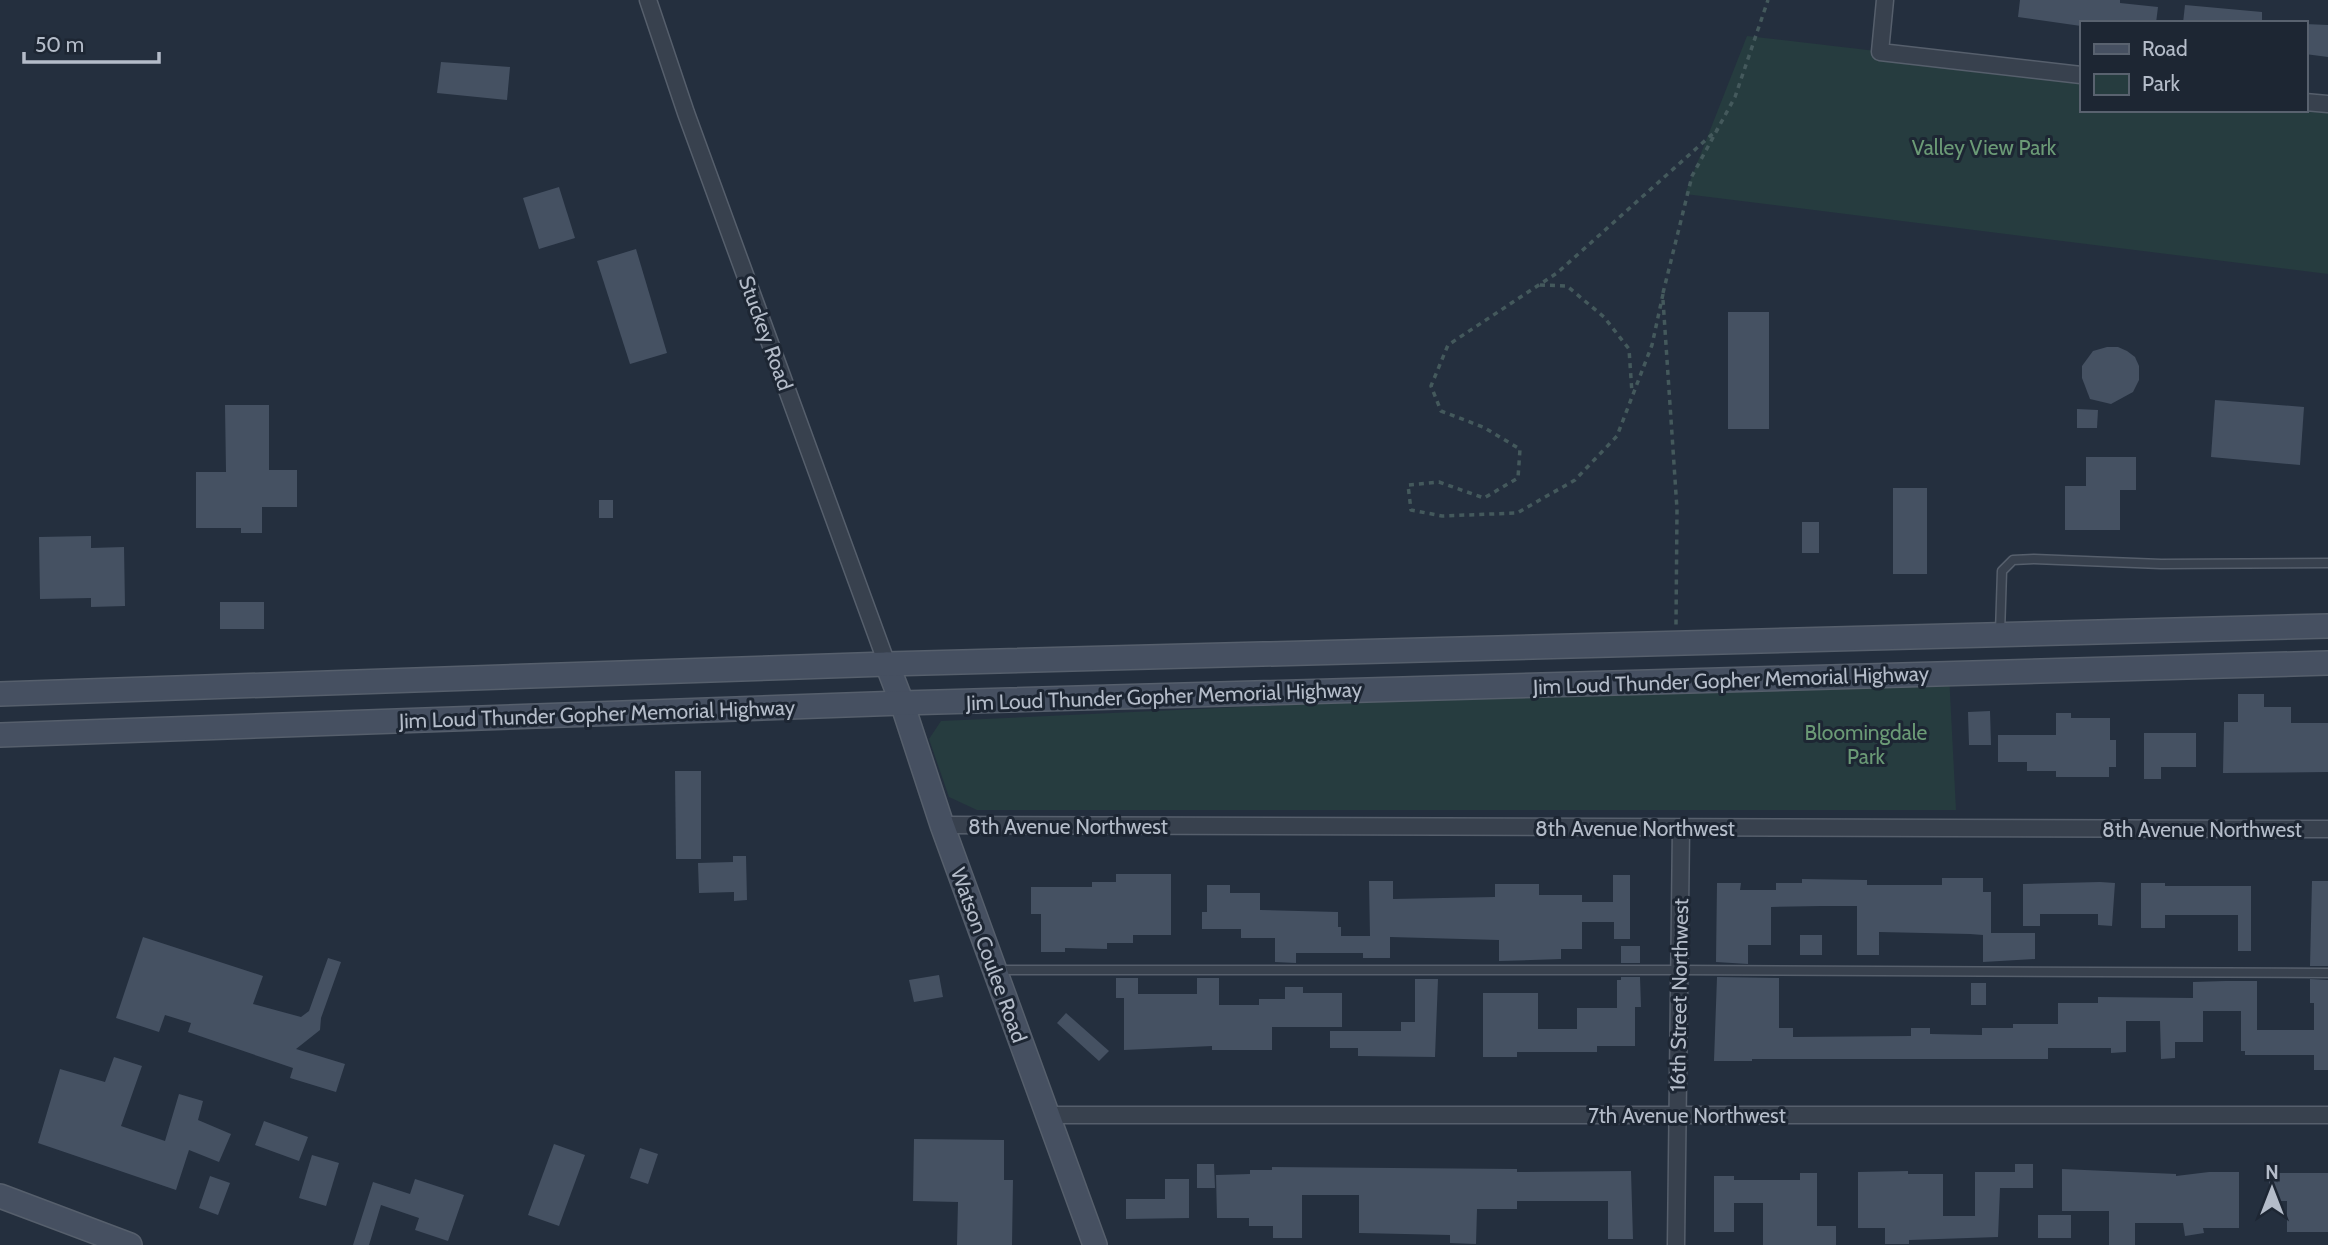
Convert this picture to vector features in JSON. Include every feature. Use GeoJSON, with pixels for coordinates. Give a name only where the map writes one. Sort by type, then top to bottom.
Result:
{"type":"FeatureCollection","features":[{"type":"Feature","properties":{"kind":"main road","name":"Jim Loud Thunder Gopher Memorial Highway"},"geometry":{"type":"LineString","coordinates":[[0,694],[887,664],[2328,626]]}},
{"type":"Feature","properties":{"kind":"main road","name":"Jim Loud Thunder Gopher Memorial Highway"},"geometry":{"type":"LineString","coordinates":[[0,735],[902,703],[2328,663]]}},
{"type":"Feature","properties":{"kind":"main road","name":"Watson Coulee Road"},"geometry":{"type":"LineString","coordinates":[[887,664],[942,825],[1095,1245]]}},
{"type":"Feature","properties":{"kind":"main road"},"geometry":{"type":"LineString","coordinates":[[0,1196],[130,1245]]}},
{"type":"Feature","properties":{"kind":"street","name":"Stuckey Road"},"geometry":{"type":"LineString","coordinates":[[648,0],[686,113],[887,664]]}},
{"type":"Feature","properties":{"kind":"street"},"geometry":{"type":"LineString","coordinates":[[1885,0],[1880,51],[2080,75]]}},
{"type":"Feature","properties":{"kind":"street"},"geometry":{"type":"LineString","coordinates":[[2307,102],[2328,104]]}},
{"type":"Feature","properties":{"kind":"street","name":"8th Avenue Northwest"},"geometry":{"type":"LineString","coordinates":[[942,825],[2328,829]]}},
{"type":"Feature","properties":{"kind":"street","name":"16th Street Northwest"},"geometry":{"type":"LineString","coordinates":[[1676,1245],[1681,828]]}},
{"type":"Feature","properties":{"kind":"street","name":"7th Avenue Northwest"},"geometry":{"type":"LineString","coordinates":[[1047,1115],[2328,1115]]}},
{"type":"Feature","properties":{"kind":"lane"},"geometry":{"type":"LineString","coordinates":[[2000,636],[2003,571],[2013,560],[2161,564],[2328,564]]}},
{"type":"Feature","properties":{"kind":"lane"},"geometry":{"type":"LineString","coordinates":[[995,970],[2328,972]]}},
{"type":"Feature","properties":{"kind":"path"},"geometry":{"type":"LineString","coordinates":[[1718,129],[1557,272],[1448,345],[1431,386],[1441,411],[1483,427],[1520,449],[1518,478],[1485,498],[1439,482],[1408,485],[1411,510],[1442,516],[1517,513],[1575,480],[1617,436],[1653,345],[1692,176],[1718,129],[1735,97],[1768,0]]}},
{"type":"Feature","properties":{"kind":"path"},"geometry":{"type":"LineString","coordinates":[[1538,285],[1567,286],[1604,317],[1629,349],[1632,395]]}},
{"type":"Feature","properties":{"kind":"path"},"geometry":{"type":"LineString","coordinates":[[1663,293],[1677,509],[1675,644]]}},
{"type":"Feature","properties":{"kind":"green space","name":"Valley View Park"},"geometry":{"type":"Polygon","coordinates":[[[1747,36],[2080,75],[2080,112],[2307,112],[2307,101],[2328,104],[2328,274],[1685,194],[1747,36]]]}},
{"type":"Feature","properties":{"kind":"green space","name":"Bloomingdale Park"},"geometry":{"type":"Polygon","coordinates":[[[1949,674],[1956,810],[977,810],[949,797],[929,739],[941,721],[1949,674]]]}},
{"type":"Feature","properties":{"kind":"building"},"geometry":{"type":"Polygon","coordinates":[[[2020,0],[2120,0],[2120,3],[2158,7],[2156,21],[2080,21],[2080,26],[2018,17],[2020,0]]]}},
{"type":"Feature","properties":{"kind":"building"},"geometry":{"type":"Polygon","coordinates":[[[2185,5],[2262,12],[2262,21],[2183,21],[2185,5]]]}},
{"type":"Feature","properties":{"kind":"building"},"geometry":{"type":"Polygon","coordinates":[[[2307,24],[2328,25],[2328,57],[2307,54],[2307,24]]]}},
{"type":"Feature","properties":{"kind":"building"},"geometry":{"type":"Polygon","coordinates":[[[441,62],[510,67],[507,100],[437,93],[441,62]]]}},
{"type":"Feature","properties":{"kind":"building"},"geometry":{"type":"Polygon","coordinates":[[[559,187],[575,238],[539,249],[523,198],[559,187]]]}},
{"type":"Feature","properties":{"kind":"building"},"geometry":{"type":"Polygon","coordinates":[[[636,249],[667,353],[630,364],[597,261],[636,249]]]}},
{"type":"Feature","properties":{"kind":"building"},"geometry":{"type":"Polygon","coordinates":[[[1728,312],[1769,312],[1769,429],[1728,429],[1728,312]]]}},
{"type":"Feature","properties":{"kind":"building"},"geometry":{"type":"Polygon","coordinates":[[[2118,347],[2127,351],[2135,357],[2139,366],[2139,380],[2133,392],[2111,404],[2090,399],[2082,378],[2082,366],[2093,351],[2118,347]]]}},
{"type":"Feature","properties":{"kind":"building"},"geometry":{"type":"Polygon","coordinates":[[[2215,400],[2304,407],[2300,465],[2211,457],[2215,400]]]}},
{"type":"Feature","properties":{"kind":"building"},"geometry":{"type":"Polygon","coordinates":[[[225,405],[269,405],[269,470],[297,470],[297,507],[262,507],[262,533],[241,533],[241,528],[196,528],[196,472],[226,472],[225,405]]]}},
{"type":"Feature","properties":{"kind":"building"},"geometry":{"type":"Polygon","coordinates":[[[2077,409],[2098,410],[2097,428],[2077,428],[2077,409]]]}},
{"type":"Feature","properties":{"kind":"building"},"geometry":{"type":"Polygon","coordinates":[[[2086,457],[2136,457],[2136,490],[2120,490],[2120,530],[2065,530],[2065,486],[2086,486],[2086,457]]]}},
{"type":"Feature","properties":{"kind":"building"},"geometry":{"type":"Polygon","coordinates":[[[1893,488],[1927,488],[1927,574],[1893,574],[1893,488]]]}},
{"type":"Feature","properties":{"kind":"building"},"geometry":{"type":"Polygon","coordinates":[[[599,500],[613,500],[613,518],[599,518],[599,500]]]}},
{"type":"Feature","properties":{"kind":"building"},"geometry":{"type":"Polygon","coordinates":[[[1802,522],[1819,522],[1819,553],[1802,553],[1802,522]]]}},
{"type":"Feature","properties":{"kind":"building"},"geometry":{"type":"Polygon","coordinates":[[[91,536],[91,548],[124,547],[125,606],[91,607],[91,598],[40,599],[39,537],[91,536]]]}},
{"type":"Feature","properties":{"kind":"building"},"geometry":{"type":"Polygon","coordinates":[[[220,602],[264,602],[264,629],[220,629],[220,602]]]}},
{"type":"Feature","properties":{"kind":"building"},"geometry":{"type":"Polygon","coordinates":[[[2238,694],[2264,694],[2264,707],[2291,707],[2291,723],[2328,723],[2328,772],[2223,773],[2224,722],[2238,722],[2238,694]]]}},
{"type":"Feature","properties":{"kind":"building"},"geometry":{"type":"Polygon","coordinates":[[[1990,711],[1991,745],[1969,745],[1968,712],[1990,711]]]}},
{"type":"Feature","properties":{"kind":"building"},"geometry":{"type":"Polygon","coordinates":[[[2056,713],[2071,713],[2071,718],[2110,718],[2110,740],[2116,740],[2116,767],[2109,767],[2109,777],[2056,777],[2056,771],[2027,771],[2027,762],[1998,762],[1998,735],[2056,735],[2056,713]]]}},
{"type":"Feature","properties":{"kind":"building"},"geometry":{"type":"Polygon","coordinates":[[[2144,733],[2196,733],[2196,767],[2161,767],[2161,779],[2144,779],[2144,733]]]}},
{"type":"Feature","properties":{"kind":"building"},"geometry":{"type":"Polygon","coordinates":[[[675,771],[701,771],[701,859],[676,859],[675,771]]]}},
{"type":"Feature","properties":{"kind":"building"},"geometry":{"type":"Polygon","coordinates":[[[733,856],[746,856],[747,900],[734,901],[734,892],[699,893],[698,863],[733,862],[733,856]]]}},
{"type":"Feature","properties":{"kind":"building"},"geometry":{"type":"Polygon","coordinates":[[[1116,874],[1171,874],[1171,935],[1133,935],[1133,943],[1107,943],[1107,949],[1065,948],[1065,952],[1041,952],[1041,914],[1031,914],[1031,887],[1092,887],[1092,882],[1116,882],[1116,874]]]}},
{"type":"Feature","properties":{"kind":"building"},"geometry":{"type":"Polygon","coordinates":[[[1613,875],[1630,875],[1630,939],[1614,939],[1614,922],[1582,922],[1582,949],[1561,949],[1561,959],[1499,961],[1499,940],[1390,937],[1390,958],[1363,958],[1363,953],[1296,953],[1296,963],[1275,962],[1275,938],[1241,938],[1241,929],[1202,929],[1202,912],[1207,912],[1207,885],[1230,885],[1230,893],[1260,893],[1260,910],[1338,912],[1341,936],[1370,936],[1369,881],[1393,881],[1393,899],[1495,897],[1495,884],[1539,884],[1539,895],[1582,895],[1582,902],[1613,902],[1613,875]]]}},
{"type":"Feature","properties":{"kind":"building"},"geometry":{"type":"Polygon","coordinates":[[[1942,878],[1983,878],[1983,892],[1991,892],[1991,933],[2035,933],[2035,959],[1983,962],[1983,935],[1970,934],[1879,932],[1879,955],[1857,955],[1857,906],[1821,906],[1771,907],[1771,945],[1748,945],[1748,964],[1716,962],[1717,883],[1741,883],[1740,890],[1776,890],[1776,883],[1802,883],[1802,879],[1867,880],[1867,885],[1942,885],[1942,878]]]}},
{"type":"Feature","properties":{"kind":"building"},"geometry":{"type":"Polygon","coordinates":[[[2312,881],[2328,881],[2328,966],[2310,966],[2312,881]]]}},
{"type":"Feature","properties":{"kind":"building"},"geometry":{"type":"Polygon","coordinates":[[[2115,883],[2112,926],[2098,925],[2098,914],[2040,914],[2040,926],[2023,926],[2023,884],[2115,883]]]}},
{"type":"Feature","properties":{"kind":"building"},"geometry":{"type":"Polygon","coordinates":[[[2141,883],[2165,883],[2165,886],[2251,886],[2251,951],[2238,951],[2238,915],[2165,915],[2165,928],[2141,928],[2141,883]]]}},
{"type":"Feature","properties":{"kind":"building"},"geometry":{"type":"Polygon","coordinates":[[[1800,935],[1822,935],[1822,955],[1800,955],[1800,935]]]}},
{"type":"Feature","properties":{"kind":"building"},"geometry":{"type":"Polygon","coordinates":[[[143,937],[263,976],[253,1004],[301,1017],[309,1011],[328,958],[341,962],[321,1018],[320,1030],[296,1049],[345,1064],[336,1092],[290,1078],[293,1068],[188,1032],[191,1023],[165,1015],[159,1032],[116,1018],[143,937]]]}},
{"type":"Feature","properties":{"kind":"building"},"geometry":{"type":"Polygon","coordinates":[[[1621,946],[1640,946],[1640,963],[1621,963],[1621,946]]]}},
{"type":"Feature","properties":{"kind":"building"},"geometry":{"type":"Polygon","coordinates":[[[939,975],[943,997],[914,1002],[909,980],[939,975]]]}},
{"type":"Feature","properties":{"kind":"building"},"geometry":{"type":"Polygon","coordinates":[[[1621,977],[1640,977],[1641,1007],[1635,1007],[1635,1046],[1597,1046],[1597,1052],[1517,1052],[1517,1057],[1483,1057],[1483,993],[1538,993],[1538,1029],[1577,1029],[1577,1008],[1617,1008],[1617,980],[1621,980],[1621,977]]]}},
{"type":"Feature","properties":{"kind":"building"},"geometry":{"type":"Polygon","coordinates":[[[1717,977],[1779,978],[1779,1028],[1793,1028],[1793,1037],[1911,1036],[1911,1028],[1930,1028],[1930,1034],[1982,1035],[1982,1028],[2013,1028],[2013,1024],[2058,1024],[2058,1003],[2098,1003],[2098,997],[2193,998],[2193,982],[2225,981],[2257,981],[2257,1030],[2314,1030],[2314,1003],[2310,1003],[2310,979],[2328,980],[2328,1070],[2314,1070],[2314,1055],[2245,1055],[2245,1051],[2241,1051],[2241,1011],[2203,1011],[2203,1042],[2175,1042],[2175,1058],[2161,1059],[2160,1021],[2126,1021],[2126,1052],[2111,1053],[2111,1048],[2048,1048],[2048,1059],[1714,1061],[1717,977]]]}},
{"type":"Feature","properties":{"kind":"building"},"geometry":{"type":"Polygon","coordinates":[[[1116,978],[1138,978],[1138,994],[1197,994],[1197,978],[1219,978],[1219,1005],[1259,1005],[1259,999],[1285,999],[1285,987],[1303,987],[1303,993],[1342,993],[1342,1027],[1272,1027],[1272,1050],[1212,1050],[1212,1046],[1124,1050],[1124,998],[1116,998],[1116,978]]]}},
{"type":"Feature","properties":{"kind":"building"},"geometry":{"type":"Polygon","coordinates":[[[1415,979],[1438,979],[1435,1057],[1358,1056],[1358,1048],[1330,1048],[1330,1031],[1401,1031],[1401,1022],[1415,1022],[1415,979]]]}},
{"type":"Feature","properties":{"kind":"building"},"geometry":{"type":"Polygon","coordinates":[[[1971,983],[1986,983],[1986,1005],[1971,1005],[1971,983]]]}},
{"type":"Feature","properties":{"kind":"building"},"geometry":{"type":"Polygon","coordinates":[[[1066,1013],[1109,1051],[1099,1061],[1057,1023],[1066,1013]]]}},
{"type":"Feature","properties":{"kind":"building"},"geometry":{"type":"Polygon","coordinates":[[[114,1057],[142,1066],[121,1126],[165,1141],[179,1094],[203,1101],[198,1120],[231,1134],[219,1162],[189,1150],[176,1190],[38,1143],[60,1069],[105,1082],[114,1057]]]}},
{"type":"Feature","properties":{"kind":"building"},"geometry":{"type":"Polygon","coordinates":[[[264,1121],[308,1137],[299,1161],[255,1145],[264,1121]]]}},
{"type":"Feature","properties":{"kind":"building"},"geometry":{"type":"Polygon","coordinates":[[[914,1139],[1004,1140],[1004,1180],[1013,1180],[1012,1245],[957,1245],[958,1202],[913,1201],[914,1139]]]}},
{"type":"Feature","properties":{"kind":"building"},"geometry":{"type":"Polygon","coordinates":[[[554,1144],[585,1155],[559,1226],[528,1215],[554,1144]]]}},
{"type":"Feature","properties":{"kind":"building"},"geometry":{"type":"Polygon","coordinates":[[[640,1148],[658,1154],[648,1184],[630,1178],[640,1148]]]}},
{"type":"Feature","properties":{"kind":"building"},"geometry":{"type":"Polygon","coordinates":[[[312,1155],[339,1163],[326,1206],[299,1198],[312,1155]]]}},
{"type":"Feature","properties":{"kind":"building"},"geometry":{"type":"Polygon","coordinates":[[[1197,1164],[1214,1164],[1215,1188],[1197,1188],[1197,1164]]]}},
{"type":"Feature","properties":{"kind":"building"},"geometry":{"type":"Polygon","coordinates":[[[2015,1164],[2033,1164],[2033,1188],[2000,1188],[1998,1237],[1909,1240],[1909,1244],[1885,1244],[1885,1228],[1858,1228],[1858,1172],[1908,1171],[1908,1174],[1943,1174],[1943,1216],[1975,1216],[1975,1172],[2015,1172],[2015,1164]]]}},
{"type":"Feature","properties":{"kind":"building"},"geometry":{"type":"Polygon","coordinates":[[[1272,1167],[1517,1169],[1517,1172],[1631,1171],[1633,1239],[1608,1239],[1608,1201],[1517,1201],[1517,1209],[1477,1209],[1476,1244],[1450,1243],[1450,1235],[1359,1233],[1359,1195],[1302,1195],[1302,1238],[1273,1238],[1273,1226],[1249,1226],[1249,1218],[1217,1218],[1216,1175],[1250,1174],[1250,1170],[1272,1170],[1272,1167]]]}},
{"type":"Feature","properties":{"kind":"building"},"geometry":{"type":"Polygon","coordinates":[[[2062,1169],[2176,1176],[2239,1172],[2239,1228],[2203,1228],[2204,1233],[2185,1236],[2183,1223],[2135,1223],[2135,1245],[2109,1245],[2109,1211],[2062,1211],[2062,1169]]]}},
{"type":"Feature","properties":{"kind":"building"},"geometry":{"type":"Polygon","coordinates":[[[1800,1173],[1817,1173],[1817,1226],[1836,1226],[1836,1245],[1763,1245],[1763,1203],[1734,1203],[1734,1232],[1714,1232],[1714,1176],[1734,1176],[1734,1180],[1800,1180],[1800,1173]]]}},
{"type":"Feature","properties":{"kind":"building"},"geometry":{"type":"Polygon","coordinates":[[[2269,1173],[2328,1173],[2328,1232],[2287,1232],[2287,1201],[2269,1201],[2269,1173]]]}},
{"type":"Feature","properties":{"kind":"building"},"geometry":{"type":"Polygon","coordinates":[[[210,1176],[230,1183],[218,1215],[199,1208],[210,1176]]]}},
{"type":"Feature","properties":{"kind":"building"},"geometry":{"type":"Polygon","coordinates":[[[415,1179],[464,1195],[448,1241],[415,1230],[419,1218],[381,1205],[369,1245],[353,1245],[373,1182],[410,1194],[415,1179]]]}},
{"type":"Feature","properties":{"kind":"building"},"geometry":{"type":"Polygon","coordinates":[[[1165,1179],[1189,1179],[1189,1218],[1126,1219],[1126,1199],[1165,1199],[1165,1179]]]}},
{"type":"Feature","properties":{"kind":"building"},"geometry":{"type":"Polygon","coordinates":[[[2038,1215],[2071,1215],[2071,1238],[2038,1238],[2038,1215]]]}}]}
